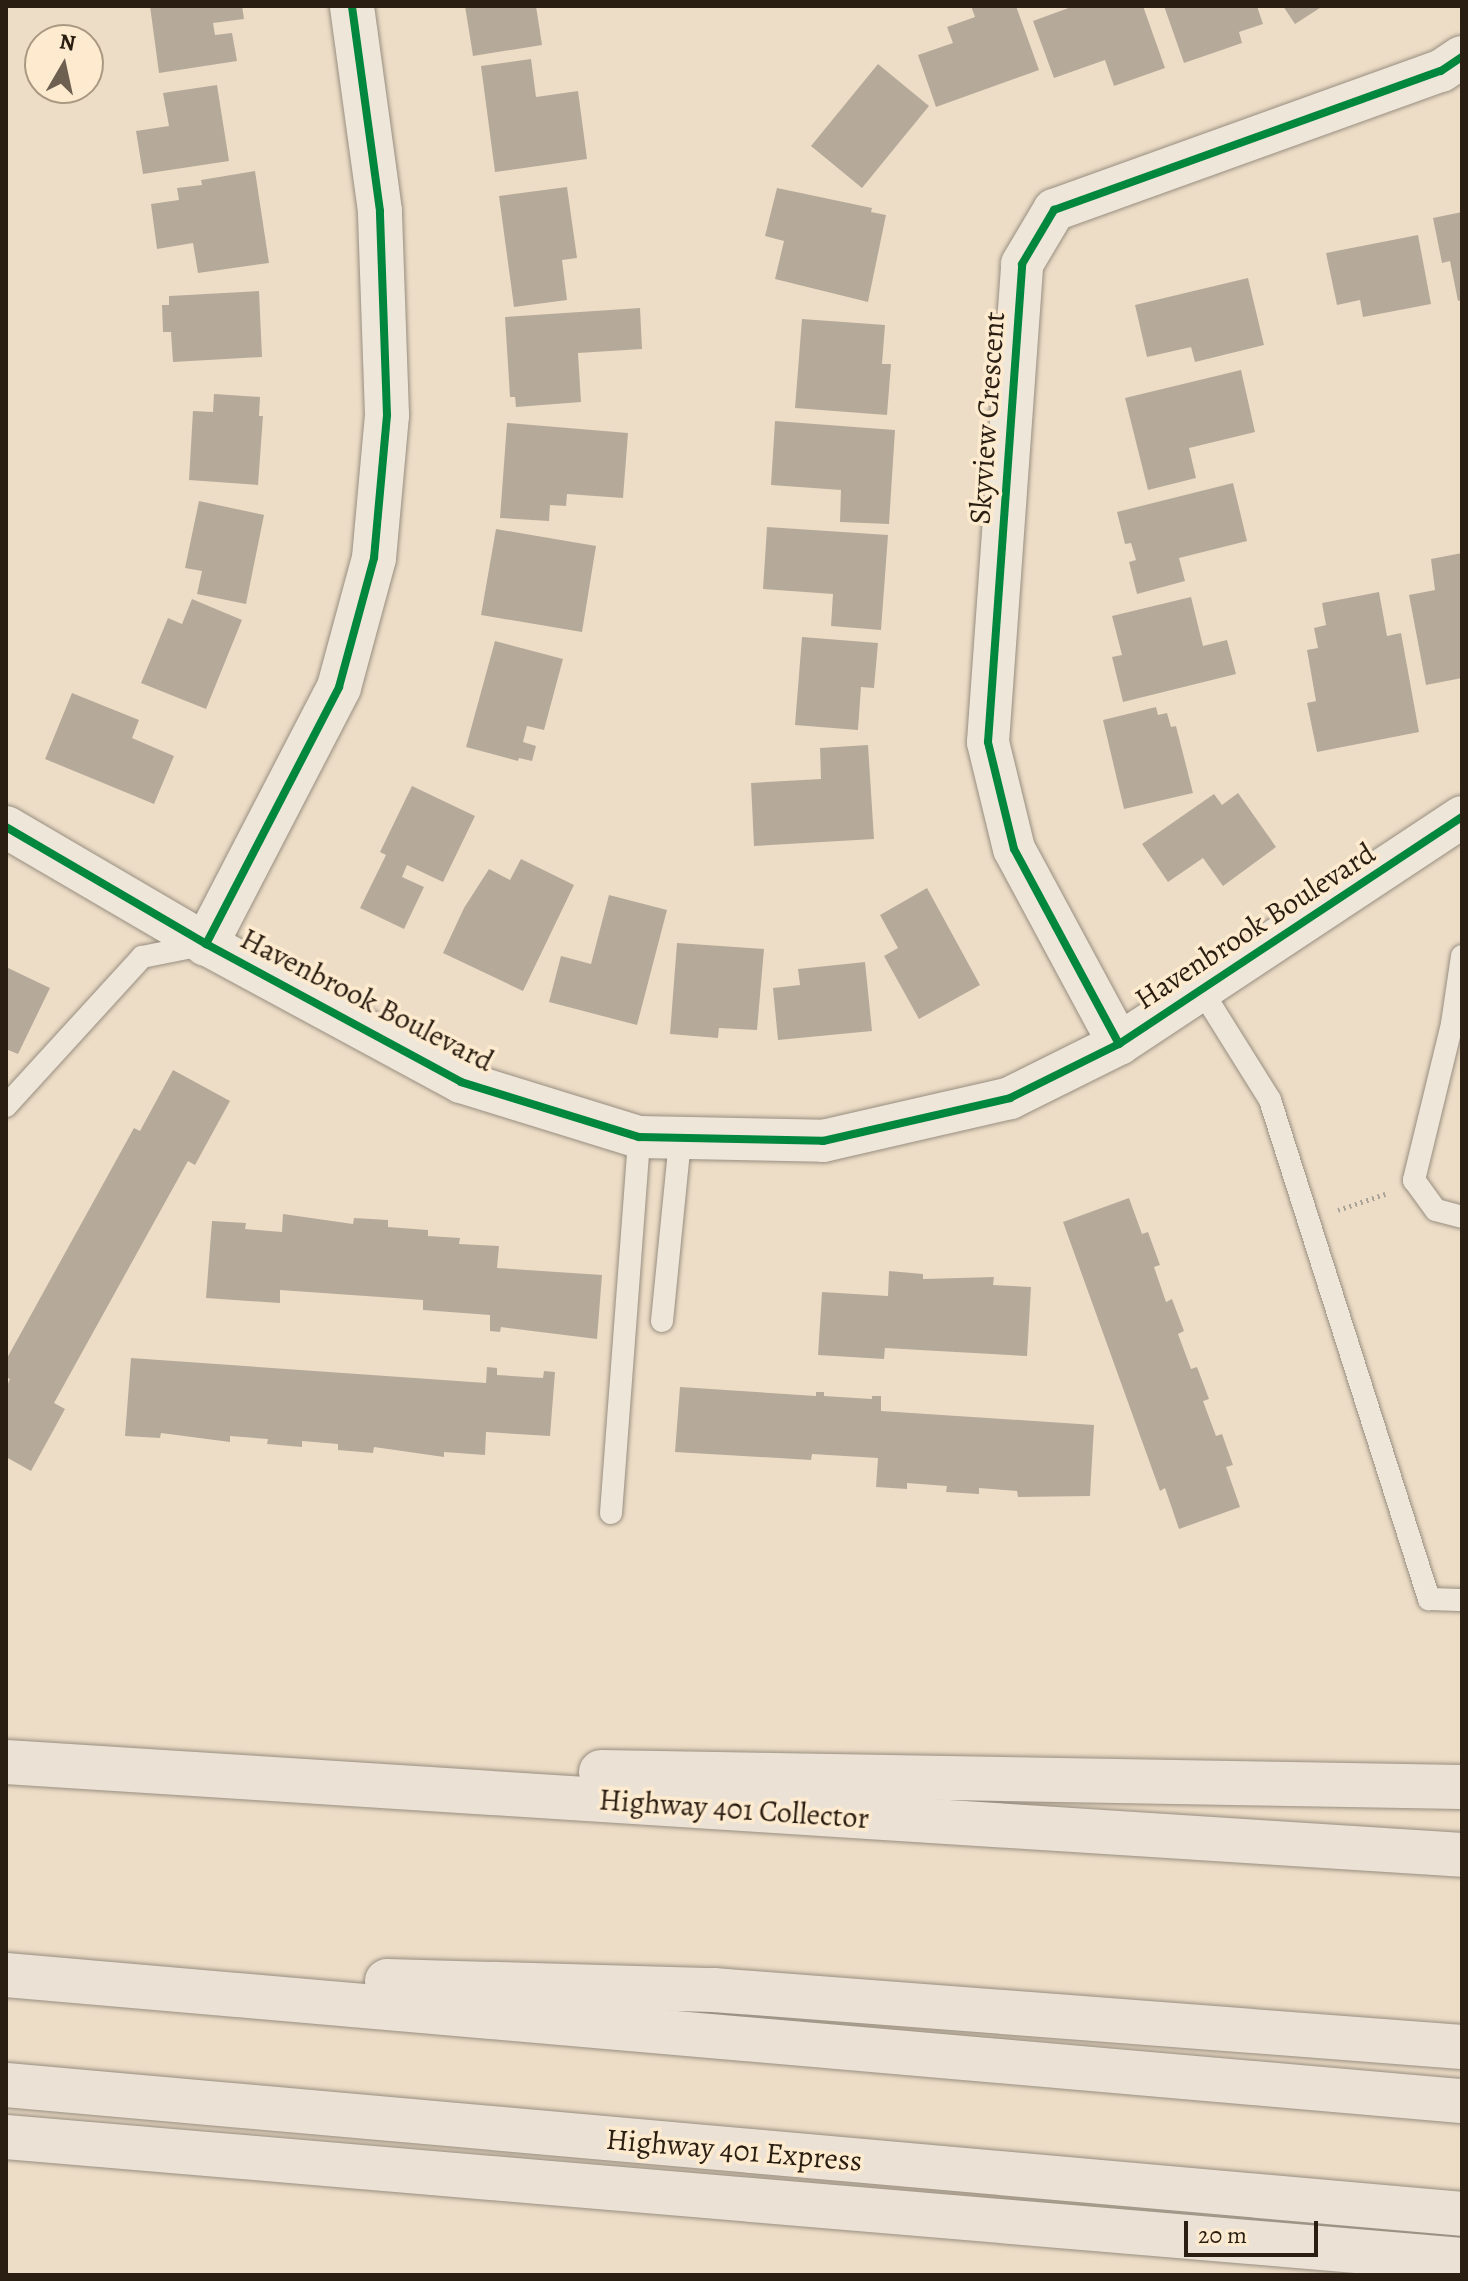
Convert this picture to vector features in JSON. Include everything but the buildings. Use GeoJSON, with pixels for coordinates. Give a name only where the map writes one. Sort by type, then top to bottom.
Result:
{"type":"FeatureCollection","features":[{"type":"Feature","properties":{"kind":"highway"},"geometry":{"type":"LineString","coordinates":[[6,1761],[1462,1787]]}},
{"type":"Feature","properties":{"kind":"highway","name":"Highway 401 Collector"},"geometry":{"type":"LineString","coordinates":[[6,1761],[1462,1855]]}},
{"type":"Feature","properties":{"kind":"highway"},"geometry":{"type":"LineString","coordinates":[[6,1973],[714,1990],[1462,2047]]}},
{"type":"Feature","properties":{"kind":"highway"},"geometry":{"type":"LineString","coordinates":[[6,1973],[1462,2101]]}},
{"type":"Feature","properties":{"kind":"highway","name":"Highway 401 Express"},"geometry":{"type":"LineString","coordinates":[[6,2085],[1462,2214]]}},
{"type":"Feature","properties":{"kind":"highway"},"geometry":{"type":"LineString","coordinates":[[6,2137],[1462,2260]]}},
{"type":"Feature","properties":{"kind":"street"},"geometry":{"type":"LineString","coordinates":[[206,944],[339,687],[374,558],[387,415],[380,211],[352,6]]}},
{"type":"Feature","properties":{"kind":"street","name":"Skyview Crescent"},"geometry":{"type":"LineString","coordinates":[[1119,1044],[1014,849],[988,742],[1022,264],[1054,210],[1441,71],[1462,57]]}},
{"type":"Feature","properties":{"kind":"street","name":"Havenbrook Boulevard"},"geometry":{"type":"LineString","coordinates":[[6,827],[206,944],[461,1082],[639,1137],[823,1141],[1010,1098],[1119,1044],[1462,817]]}},
{"type":"Feature","properties":{"kind":"lane"},"geometry":{"type":"LineString","coordinates":[[6,1106],[142,957],[206,944]]}},
{"type":"Feature","properties":{"kind":"lane"},"geometry":{"type":"LineString","coordinates":[[1462,956],[1452,1024],[1414,1180],[1436,1210],[1462,1217]]}},
{"type":"Feature","properties":{"kind":"lane"},"geometry":{"type":"LineString","coordinates":[[1202,991],[1270,1100],[1429,1599],[1462,1600]]}},
{"type":"Feature","properties":{"kind":"lane"},"geometry":{"type":"LineString","coordinates":[[1452,1024],[1462,1047]]}},
{"type":"Feature","properties":{"kind":"lane"},"geometry":{"type":"LineString","coordinates":[[611,1513],[639,1137]]}},
{"type":"Feature","properties":{"kind":"lane"},"geometry":{"type":"LineString","coordinates":[[662,1321],[680,1140]]}},
{"type":"Feature","properties":{"kind":"path"},"geometry":{"type":"LineString","coordinates":[[1351,1206],[1370,1199]]}},
{"type":"Feature","properties":{"kind":"cycle path"},"geometry":{"type":"LineString","coordinates":[[206,944],[339,687],[374,558],[387,415],[380,211],[352,6]]}},
{"type":"Feature","properties":{"kind":"cycle path"},"geometry":{"type":"LineString","coordinates":[[1119,1044],[1014,849],[988,742],[1022,264],[1054,210],[1441,71],[1462,57]]}},
{"type":"Feature","properties":{"kind":"cycle path"},"geometry":{"type":"LineString","coordinates":[[6,827],[206,944],[461,1082],[639,1137],[823,1141],[1010,1098],[1119,1044],[1462,817]]}}]}
